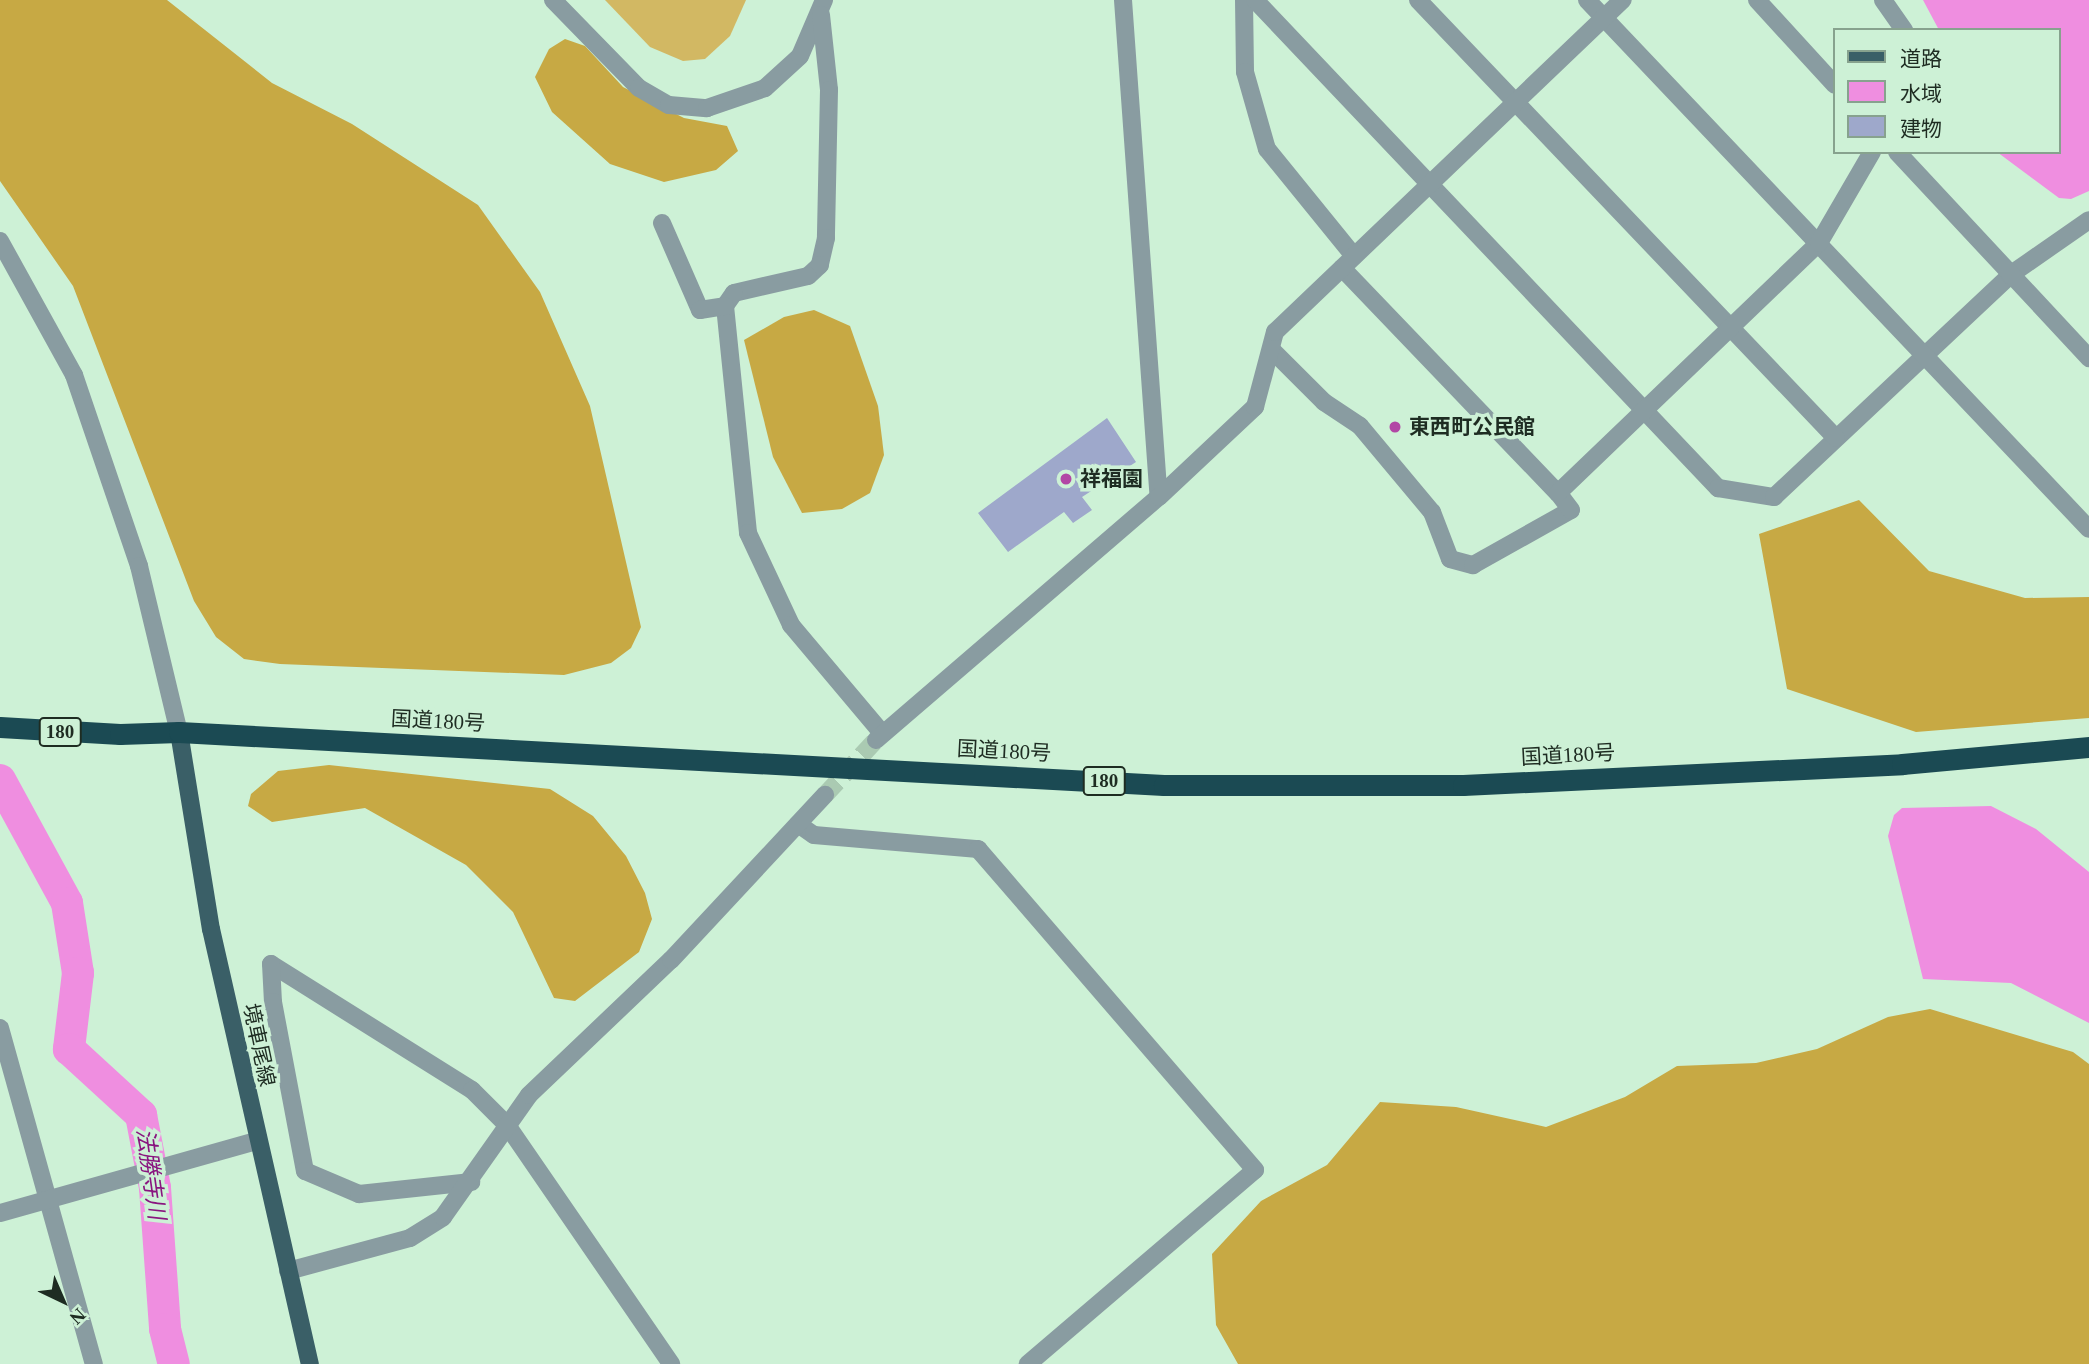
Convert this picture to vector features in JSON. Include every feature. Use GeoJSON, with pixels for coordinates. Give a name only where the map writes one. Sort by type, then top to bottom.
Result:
{"type":"FeatureCollection","features":[{"type":"Feature","properties":{"kind":"highway","name":"国道180号"},"geometry":{"type":"LineString","coordinates":[[0,727],[120,734],[179,732],[1164,785],[1462,785],[1902,764],[2089,747]]}},
{"type":"Feature","properties":{"kind":"main road","name":"境車尾線"},"geometry":{"type":"LineString","coordinates":[[179,732],[211,929],[257,1141],[310,1364]]}},
{"type":"Feature","properties":{"kind":"street"},"geometry":{"type":"LineString","coordinates":[[553,0],[621,75],[655,99],[684,107],[707,108],[765,88],[800,56],[822,8]]}},
{"type":"Feature","properties":{"kind":"street"},"geometry":{"type":"LineString","coordinates":[[1123,0],[1159,497]]}},
{"type":"Feature","properties":{"kind":"street"},"geometry":{"type":"LineString","coordinates":[[1244,0],[1245,72],[1264,143],[1277,165],[1348,262],[1571,510],[1473,565],[1450,559],[1432,512],[1360,426],[1324,402],[1273,351]]}},
{"type":"Feature","properties":{"kind":"street"},"geometry":{"type":"LineString","coordinates":[[1255,0],[1718,488],[1774,497],[2010,275],[2089,220]]}},
{"type":"Feature","properties":{"kind":"street"},"geometry":{"type":"LineString","coordinates":[[1418,0],[1836,438]]}},
{"type":"Feature","properties":{"kind":"street"},"geometry":{"type":"LineString","coordinates":[[1587,0],[2089,529]]}},
{"type":"Feature","properties":{"kind":"street"},"geometry":{"type":"LineString","coordinates":[[822,8],[829,90],[826,238],[820,265],[808,276],[734,293],[725,306],[748,533],[791,625],[879,737],[1159,497],[1255,408],[1273,351],[1275,332],[1623,0]]}},
{"type":"Feature","properties":{"kind":"street"},"geometry":{"type":"LineString","coordinates":[[1757,0],[1834,84]]}},
{"type":"Feature","properties":{"kind":"street"},"geometry":{"type":"LineString","coordinates":[[1884,0],[1903,28]]}},
{"type":"Feature","properties":{"kind":"street"},"geometry":{"type":"LineString","coordinates":[[1558,494],[1647,412],[1728,326],[1819,243],[1871,154]]}},
{"type":"Feature","properties":{"kind":"street"},"geometry":{"type":"LineString","coordinates":[[1899,154],[2089,358]]}},
{"type":"Feature","properties":{"kind":"street"},"geometry":{"type":"LineString","coordinates":[[662,223],[700,310],[725,306]]}},
{"type":"Feature","properties":{"kind":"street"},"geometry":{"type":"LineString","coordinates":[[0,241],[74,375],[139,566],[179,732]]}},
{"type":"Feature","properties":{"kind":"street"},"geometry":{"type":"LineString","coordinates":[[288,1271],[410,1238],[443,1217],[471,1182],[506,1125],[529,1096],[671,960],[825,795]]}},
{"type":"Feature","properties":{"kind":"street"},"geometry":{"type":"LineString","coordinates":[[798,824],[814,835],[978,849],[1255,1171],[1028,1364]]}},
{"type":"Feature","properties":{"kind":"street"},"geometry":{"type":"LineString","coordinates":[[471,1182],[359,1194],[305,1171],[273,1002],[271,964],[472,1090],[506,1125],[671,1364]]}},
{"type":"Feature","properties":{"kind":"street"},"geometry":{"type":"LineString","coordinates":[[0,1028],[11,1055],[46,1197],[94,1364]]}},
{"type":"Feature","properties":{"kind":"street"},"geometry":{"type":"LineString","coordinates":[[0,1213],[46,1197],[257,1141]]}},
{"type":"Feature","properties":{"kind":"shaded area"},"geometry":{"type":"Polygon","coordinates":[[[0,0],[167,0],[272,83],[352,124],[478,205],[540,292],[590,406],[641,627],[631,648],[611,663],[564,675],[280,664],[244,659],[216,637],[194,601],[73,286],[0,181],[0,0]]]}},
{"type":"Feature","properties":{"kind":"shaded area"},"geometry":{"type":"Polygon","coordinates":[[[605,0],[746,0],[730,36],[705,59],[683,61],[650,47],[605,0]]]}},
{"type":"Feature","properties":{"kind":"shaded area"},"geometry":{"type":"Polygon","coordinates":[[[565,39],[585,46],[623,87],[684,118],[727,126],[738,151],[716,170],[664,182],[610,164],[552,112],[535,77],[549,49],[565,39]]]}},
{"type":"Feature","properties":{"kind":"shaded area"},"geometry":{"type":"Polygon","coordinates":[[[814,310],[850,326],[878,406],[884,455],[870,493],[842,509],[802,513],[773,457],[744,340],[784,317],[814,310]]]}},
{"type":"Feature","properties":{"kind":"shaded area"},"geometry":{"type":"Polygon","coordinates":[[[1859,500],[1929,571],[2025,598],[2089,597],[2089,718],[1916,732],[1787,689],[1759,534],[1859,500]]]}},
{"type":"Feature","properties":{"kind":"shaded area"},"geometry":{"type":"Polygon","coordinates":[[[329,765],[550,789],[593,816],[626,856],[645,893],[652,919],[639,952],[575,1001],[554,998],[513,912],[466,865],[365,808],[272,822],[248,806],[251,794],[278,771],[329,765]]]}},
{"type":"Feature","properties":{"kind":"shaded area"},"geometry":{"type":"Polygon","coordinates":[[[1930,1009],[2073,1052],[2089,1064],[2089,1364],[1238,1364],[1216,1325],[1212,1254],[1261,1201],[1327,1165],[1380,1102],[1456,1107],[1546,1127],[1625,1097],[1677,1066],[1756,1063],[1817,1049],[1888,1017],[1930,1009]]]}},
{"type":"Feature","properties":{"kind":"water"},"geometry":{"type":"Polygon","coordinates":[[[1923,0],[2089,0],[2089,191],[2071,199],[2059,198],[2000,154],[2061,154],[2061,28],[1938,28],[1923,0]]]}},
{"type":"Feature","properties":{"kind":"water"},"geometry":{"type":"Polygon","coordinates":[[[1991,806],[2036,829],[2089,872],[2089,1023],[2011,983],[1923,979],[1888,836],[1894,815],[1902,808],[1991,806]]]}},
{"type":"Feature","properties":{"kind":"building","name":"祥福園"},"geometry":{"type":"Polygon","coordinates":[[[1107,418],[1136,462],[1082,497],[1092,510],[1073,523],[1064,512],[1008,552],[978,513],[1107,418]]]}},
{"type":"Feature","properties":{"kind":"waterway","name":"法勝寺川"},"geometry":{"type":"LineString","coordinates":[[0,780],[67,903],[78,973],[69,1049],[141,1115],[155,1188],[165,1329],[174,1364]]}},
{"type":"Feature","properties":{"kind":"tunnel"},"geometry":{"type":"LineString","coordinates":[[825,795],[876,740]]}},
{"type":"Feature","properties":{"kind":"place","name":"東西町公民館"},"geometry":{"type":"Point","coordinates":[1395,427]}},
{"type":"Feature","properties":{"kind":"place","name":"祥福園"},"geometry":{"type":"Point","coordinates":[1066,479]}}]}
